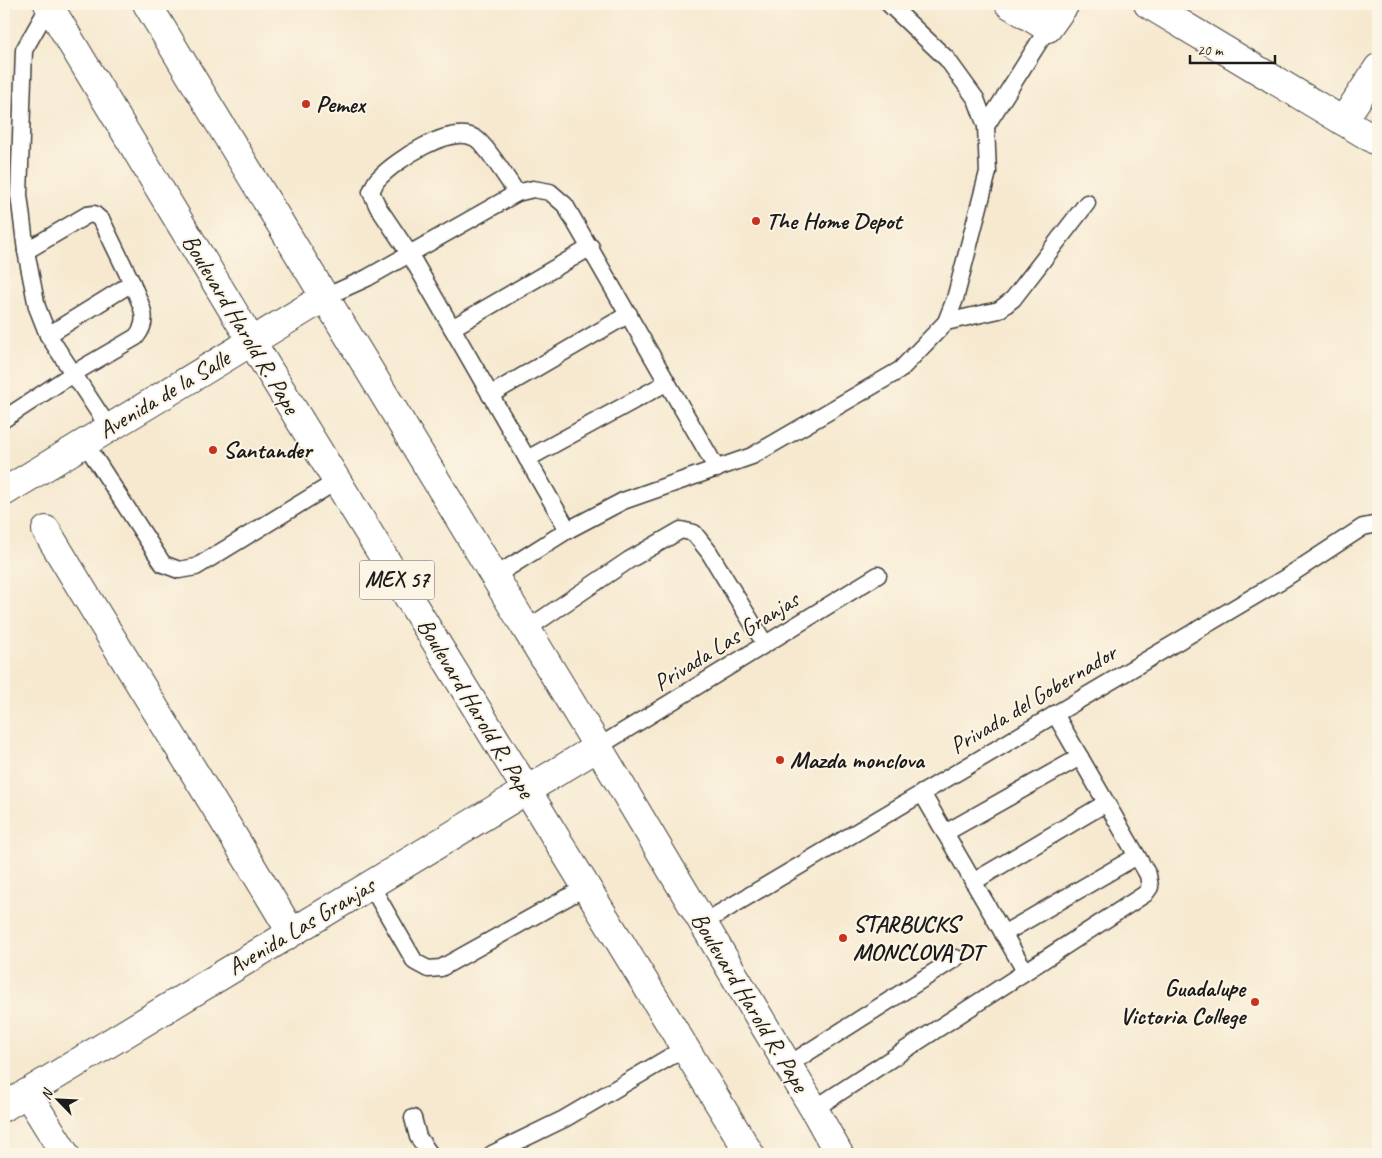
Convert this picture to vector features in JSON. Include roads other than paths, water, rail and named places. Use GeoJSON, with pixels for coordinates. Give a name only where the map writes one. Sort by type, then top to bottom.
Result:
{"type":"FeatureCollection","features":[{"type":"Feature","properties":{"kind":"main road"},"geometry":{"type":"LineString","coordinates":[[1009,4],[1048,28],[1065,4]]}},
{"type":"Feature","properties":{"kind":"main road"},"geometry":{"type":"LineString","coordinates":[[1148,4],[1378,142]]}},
{"type":"Feature","properties":{"kind":"main road","name":"Boulevard Harold R. Pape"},"geometry":{"type":"LineString","coordinates":[[49,5],[337,481],[750,1154]]}},
{"type":"Feature","properties":{"kind":"main road","name":"Boulevard Harold R. Pape"},"geometry":{"type":"LineString","coordinates":[[151,5],[325,297],[598,747],[839,1154]]}},
{"type":"Feature","properties":{"kind":"main road"},"geometry":{"type":"LineString","coordinates":[[1343,121],[1378,68]]}},
{"type":"Feature","properties":{"kind":"main road","name":"Avenida de la Salle"},"geometry":{"type":"LineString","coordinates":[[4,492],[325,297]]}},
{"type":"Feature","properties":{"kind":"main road"},"geometry":{"type":"LineString","coordinates":[[46,530],[133,676],[189,762],[291,932]]}},
{"type":"Feature","properties":{"kind":"main road","name":"Avenida Las Granjas"},"geometry":{"type":"LineString","coordinates":[[4,1107],[598,747]]}},
{"type":"Feature","properties":{"kind":"main road"},"geometry":{"type":"LineString","coordinates":[[26,1093],[64,1154]]}},
{"type":"Feature","properties":{"kind":"lane"},"geometry":{"type":"LineString","coordinates":[[495,576],[568,530],[623,501],[717,470],[752,456],[900,370],[946,322],[955,299],[988,172],[986,126],[976,99],[947,60],[889,4]]}},
{"type":"Feature","properties":{"kind":"lane"},"geometry":{"type":"LineString","coordinates":[[49,5],[24,50],[19,195],[26,251],[36,307],[48,335],[110,428]]}},
{"type":"Feature","properties":{"kind":"lane"},"geometry":{"type":"LineString","coordinates":[[986,126],[1048,28]]}},
{"type":"Feature","properties":{"kind":"lane"},"geometry":{"type":"LineString","coordinates":[[517,192],[477,139],[465,134],[451,135],[422,147],[376,180],[371,192],[378,208],[409,253],[568,530]]}},
{"type":"Feature","properties":{"kind":"lane"},"geometry":{"type":"LineString","coordinates":[[325,297],[367,278],[517,192],[533,189],[550,192],[565,205],[591,247],[630,314],[666,383],[717,470]]}},
{"type":"Feature","properties":{"kind":"lane"},"geometry":{"type":"LineString","coordinates":[[946,322],[999,310],[1013,299],[1088,203]]}},
{"type":"Feature","properties":{"kind":"lane"},"geometry":{"type":"LineString","coordinates":[[4,419],[74,373],[136,337],[144,328],[142,310],[132,283],[102,221],[94,214],[87,215],[26,251]]}},
{"type":"Feature","properties":{"kind":"lane"},"geometry":{"type":"LineString","coordinates":[[452,328],[591,247]]}},
{"type":"Feature","properties":{"kind":"lane"},"geometry":{"type":"LineString","coordinates":[[48,335],[132,283]]}},
{"type":"Feature","properties":{"kind":"lane"},"geometry":{"type":"LineString","coordinates":[[490,395],[630,314]]}},
{"type":"Feature","properties":{"kind":"lane"},"geometry":{"type":"LineString","coordinates":[[528,459],[666,383]]}},
{"type":"Feature","properties":{"kind":"lane"},"geometry":{"type":"LineString","coordinates":[[85,442],[163,564],[180,570],[196,567],[337,481]]}},
{"type":"Feature","properties":{"kind":"lane","name":"Privada del Gobernador"},"geometry":{"type":"LineString","coordinates":[[703,923],[1285,578],[1363,527],[1378,524]]}},
{"type":"Feature","properties":{"kind":"lane"},"geometry":{"type":"LineString","coordinates":[[526,629],[629,560],[681,530],[694,533],[709,552],[765,644]]}},
{"type":"Feature","properties":{"kind":"lane","name":"Privada Las Granjas"},"geometry":{"type":"LineString","coordinates":[[598,747],[878,575]]}},
{"type":"Feature","properties":{"kind":"lane"},"geometry":{"type":"LineString","coordinates":[[814,1109],[1145,894],[1150,887],[1148,874],[1055,714]]}},
{"type":"Feature","properties":{"kind":"lane"},"geometry":{"type":"LineString","coordinates":[[945,833],[1080,757]]}},
{"type":"Feature","properties":{"kind":"lane"},"geometry":{"type":"LineString","coordinates":[[922,793],[1025,971]]}},
{"type":"Feature","properties":{"kind":"lane"},"geometry":{"type":"LineString","coordinates":[[973,882],[1106,802]]}},
{"type":"Feature","properties":{"kind":"lane"},"geometry":{"type":"LineString","coordinates":[[1003,934],[1137,856]]}},
{"type":"Feature","properties":{"kind":"lane"},"geometry":{"type":"LineString","coordinates":[[370,884],[415,962],[428,970],[440,968],[586,887]]}},
{"type":"Feature","properties":{"kind":"lane"},"geometry":{"type":"LineString","coordinates":[[788,1065],[956,958]]}},
{"type":"Feature","properties":{"kind":"lane"},"geometry":{"type":"LineString","coordinates":[[492,1154],[564,1119],[685,1048]]}},
{"type":"Feature","properties":{"kind":"lane"},"geometry":{"type":"LineString","coordinates":[[413,1118],[418,1137],[430,1154]]}},
{"type":"Feature","properties":{"kind":"place","name":"Pemex"},"geometry":{"type":"Point","coordinates":[306,104]}},
{"type":"Feature","properties":{"kind":"place","name":"The Home Depot"},"geometry":{"type":"Point","coordinates":[756,221]}},
{"type":"Feature","properties":{"kind":"place","name":"Santander"},"geometry":{"type":"Point","coordinates":[213,450]}},
{"type":"Feature","properties":{"kind":"place","name":"Mazda monclova"},"geometry":{"type":"Point","coordinates":[780,760]}},
{"type":"Feature","properties":{"kind":"place","name":"STARBUCKS MONCLOVA DT"},"geometry":{"type":"Point","coordinates":[843,938]}},
{"type":"Feature","properties":{"kind":"place","name":"Guadalupe Victoria College"},"geometry":{"type":"Point","coordinates":[1255,1002]}}]}
